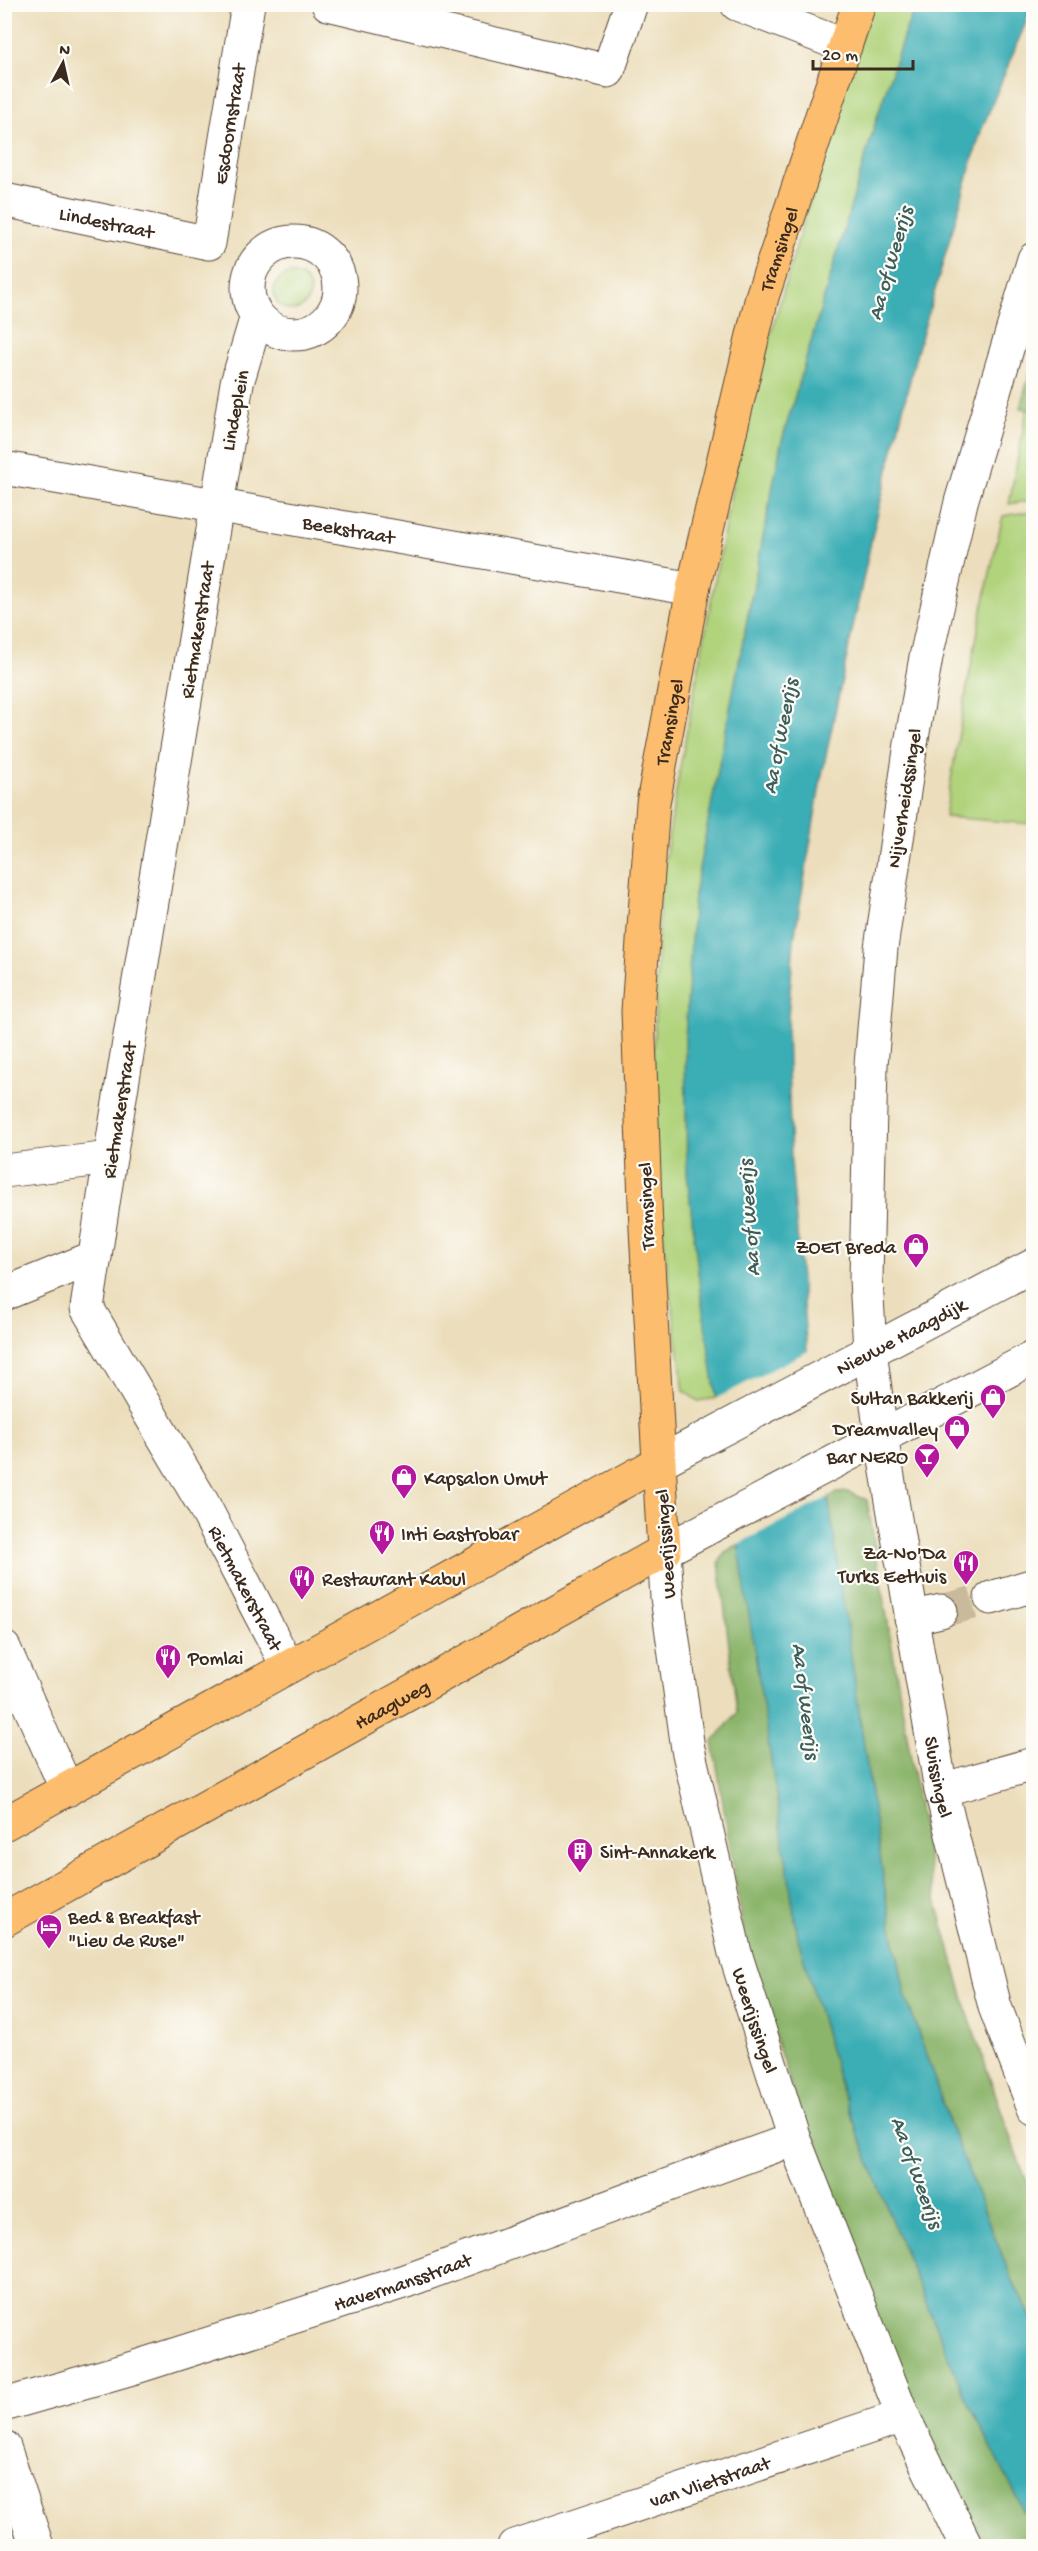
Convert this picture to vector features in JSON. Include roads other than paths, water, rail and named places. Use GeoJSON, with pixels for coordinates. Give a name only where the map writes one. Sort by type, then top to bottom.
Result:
{"type":"FeatureCollection","features":[{"type":"Feature","properties":{"kind":"main road","name":"Tramsingel"},"geometry":{"type":"LineString","coordinates":[[658,1463],[638,1011],[653,803],[693,589],[762,297],[859,4]]}},
{"type":"Feature","properties":{"kind":"main road","name":"Weerijssingel"},"geometry":{"type":"LineString","coordinates":[[658,1463],[664,1551]]}},
{"type":"Feature","properties":{"kind":"main road"},"geometry":{"type":"LineString","coordinates":[[4,1824],[658,1463]]}},
{"type":"Feature","properties":{"kind":"main road","name":"Haagweg"},"geometry":{"type":"LineString","coordinates":[[4,1920],[664,1551]]}},
{"type":"Feature","properties":{"kind":"street","name":"Esdoornstraat"},"geometry":{"type":"LineString","coordinates":[[209,243],[248,4]]}},
{"type":"Feature","properties":{"kind":"street"},"geometry":{"type":"LineString","coordinates":[[328,4],[608,71],[631,4]]}},
{"type":"Feature","properties":{"kind":"street"},"geometry":{"type":"LineString","coordinates":[[737,4],[845,46]]}},
{"type":"Feature","properties":{"kind":"street","name":"Lindestraat"},"geometry":{"type":"LineString","coordinates":[[4,200],[209,243]]}},
{"type":"Feature","properties":{"kind":"street","name":"Nijverheidssingel"},"geometry":{"type":"LineString","coordinates":[[881,1436],[870,1350],[866,1279],[871,1065],[881,948],[926,657],[961,501],[1034,259]]}},
{"type":"Feature","properties":{"kind":"street","name":"Lindeplein"},"geometry":{"type":"LineString","coordinates":[[217,506],[237,383],[257,316]]}},
{"type":"Feature","properties":{"kind":"street","name":"Beekstraat"},"geometry":{"type":"LineString","coordinates":[[4,468],[693,589]]}},
{"type":"Feature","properties":{"kind":"street","name":"Rietmakerstraat"},"geometry":{"type":"LineString","coordinates":[[217,506],[87,1308],[201,1502],[288,1667]]}},
{"type":"Feature","properties":{"kind":"street"},"geometry":{"type":"LineString","coordinates":[[4,1170],[110,1158]]}},
{"type":"Feature","properties":{"kind":"street"},"geometry":{"type":"LineString","coordinates":[[4,1294],[95,1257]]}},
{"type":"Feature","properties":{"kind":"street","name":"Nieuwe Haagdijk"},"geometry":{"type":"LineString","coordinates":[[658,1463],[768,1403],[1034,1265]]}},
{"type":"Feature","properties":{"kind":"street"},"geometry":{"type":"LineString","coordinates":[[881,1436],[1034,1358]]}},
{"type":"Feature","properties":{"kind":"street","name":"Haagweg"},"geometry":{"type":"LineString","coordinates":[[664,1551],[881,1436]]}},
{"type":"Feature","properties":{"kind":"street","name":"Sluissingel"},"geometry":{"type":"LineString","coordinates":[[881,1436],[926,1615],[941,1790],[995,2007],[1034,2108]]}},
{"type":"Feature","properties":{"kind":"street","name":"Weerijssingel"},"geometry":{"type":"LineString","coordinates":[[664,1551],[667,1597],[688,1749],[735,1953],[794,2139],[903,2416],[966,2547]]}},
{"type":"Feature","properties":{"kind":"street"},"geometry":{"type":"LineString","coordinates":[[991,1598],[1034,1585]]}},
{"type":"Feature","properties":{"kind":"street"},"geometry":{"type":"LineString","coordinates":[[4,1648],[67,1790]]}},
{"type":"Feature","properties":{"kind":"street"},"geometry":{"type":"LineString","coordinates":[[941,1790],[1034,1764]]}},
{"type":"Feature","properties":{"kind":"street","name":"Havermansstraat"},"geometry":{"type":"LineString","coordinates":[[4,2405],[136,2367],[406,2281],[794,2139]]}},
{"type":"Feature","properties":{"kind":"street","name":"van Vlietstraat"},"geometry":{"type":"LineString","coordinates":[[514,2547],[903,2416]]}},
{"type":"Feature","properties":{"kind":"street"},"geometry":{"type":"LineString","coordinates":[[4,2446],[37,2547]]}},
{"type":"Feature","properties":{"kind":"water","name":"Aa of Weerijs"},"geometry":{"type":"Polygon","coordinates":[[[916,5],[1033,5],[981,131],[915,359],[872,537],[821,779],[794,940],[787,1030],[791,1161],[807,1351],[886,1897],[905,1994],[951,2128],[1010,2275],[1033,2321],[1033,2529],[962,2389],[892,2221],[842,2091],[798,1938],[701,1298],[687,1173],[685,1040],[694,895],[781,444],[875,124],[916,5]]]}},
{"type":"Feature","properties":{"kind":"tunnel"},"geometry":{"type":"LineString","coordinates":[[941,1611],[991,1598]]}},
{"type":"Feature","properties":{"kind":"place","name":"ZOET Breda"},"geometry":{"type":"Point","coordinates":[916,1269]}},
{"type":"Feature","properties":{"kind":"place","name":"Sultan Bakkerij"},"geometry":{"type":"Point","coordinates":[993,1420]}},
{"type":"Feature","properties":{"kind":"place","name":"Dreamvalley"},"geometry":{"type":"Point","coordinates":[957,1451]}},
{"type":"Feature","properties":{"kind":"place","name":"Bar NERO"},"geometry":{"type":"Point","coordinates":[927,1479]}},
{"type":"Feature","properties":{"kind":"place","name":"Kapsalon Umut"},"geometry":{"type":"Point","coordinates":[404,1500]}},
{"type":"Feature","properties":{"kind":"place","name":"Inti Gastrobar"},"geometry":{"type":"Point","coordinates":[382,1556]}},
{"type":"Feature","properties":{"kind":"place","name":"Za-No'Da Turks Eethuis"},"geometry":{"type":"Point","coordinates":[966,1586]}},
{"type":"Feature","properties":{"kind":"place","name":"Restaurant Kabul"},"geometry":{"type":"Point","coordinates":[302,1601]}},
{"type":"Feature","properties":{"kind":"place","name":"Pomlai"},"geometry":{"type":"Point","coordinates":[168,1680]}},
{"type":"Feature","properties":{"kind":"place","name":"Sint-Annakerk"},"geometry":{"type":"Point","coordinates":[580,1874]}},
{"type":"Feature","properties":{"kind":"place","name":"Bed & Breakfast \"Lieu de Ruse\""},"geometry":{"type":"Point","coordinates":[49,1950]}}]}
